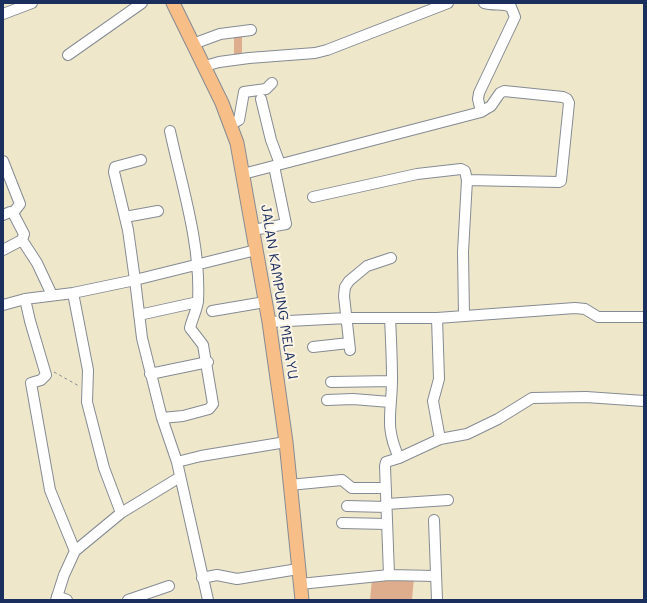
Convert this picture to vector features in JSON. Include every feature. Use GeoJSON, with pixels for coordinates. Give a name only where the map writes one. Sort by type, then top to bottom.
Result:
{"type":"FeatureCollection","features":[{"type":"Feature","properties":{"kind":"main road","name":"JALAN KAMPUNG MELAYU"},"geometry":{"type":"LineString","coordinates":[[173,3],[205,66],[237,143],[269,322],[286,442],[302,600]]}},
{"type":"Feature","properties":{"kind":"street"},"geometry":{"type":"LineString","coordinates":[[3,14],[19,5],[32,3]]}},
{"type":"Feature","properties":{"kind":"street"},"geometry":{"type":"LineString","coordinates":[[68,54],[142,3]]}},
{"type":"Feature","properties":{"kind":"street"},"geometry":{"type":"LineString","coordinates":[[205,66],[238,59],[315,53],[327,50],[448,3]]}},
{"type":"Feature","properties":{"kind":"street"},"geometry":{"type":"LineString","coordinates":[[481,112],[478,99],[480,93],[515,16],[511,7],[506,5],[495,6],[484,3]]}},
{"type":"Feature","properties":{"kind":"street"},"geometry":{"type":"LineString","coordinates":[[193,44],[220,34],[251,30]]}},
{"type":"Feature","properties":{"kind":"street"},"geometry":{"type":"LineString","coordinates":[[230,125],[238,120],[244,92],[266,89],[272,83]]}},
{"type":"Feature","properties":{"kind":"street"},"geometry":{"type":"LineString","coordinates":[[243,174],[320,153],[354,147],[481,112],[490,106],[500,93],[509,90],[567,99],[570,103],[562,179],[559,182],[467,180]]}},
{"type":"Feature","properties":{"kind":"street"},"geometry":{"type":"LineString","coordinates":[[252,230],[286,224],[277,165],[261,99]]}},
{"type":"Feature","properties":{"kind":"street"},"geometry":{"type":"LineString","coordinates":[[162,418],[183,416],[211,407],[213,404],[208,362],[203,344],[190,328],[198,302],[198,264],[170,131]]}},
{"type":"Feature","properties":{"kind":"street"},"geometry":{"type":"LineString","coordinates":[[141,160],[119,165],[115,168],[114,172],[125,217],[142,338],[162,418],[180,477],[208,600]]}},
{"type":"Feature","properties":{"kind":"street"},"geometry":{"type":"LineString","coordinates":[[3,161],[20,204],[8,214],[24,234],[22,240],[3,250]]}},
{"type":"Feature","properties":{"kind":"street"},"geometry":{"type":"LineString","coordinates":[[313,197],[417,174],[460,169],[465,171],[467,180],[463,252],[464,316]]}},
{"type":"Feature","properties":{"kind":"street"},"geometry":{"type":"LineString","coordinates":[[125,217],[158,211]]}},
{"type":"Feature","properties":{"kind":"street"},"geometry":{"type":"LineString","coordinates":[[22,240],[37,263],[52,295]]}},
{"type":"Feature","properties":{"kind":"street"},"geometry":{"type":"LineString","coordinates":[[3,305],[25,299],[73,293],[135,280],[256,250]]}},
{"type":"Feature","properties":{"kind":"street"},"geometry":{"type":"LineString","coordinates":[[313,347],[349,346],[344,296],[345,287],[349,281],[367,266],[391,258]]}},
{"type":"Feature","properties":{"kind":"street"},"geometry":{"type":"LineString","coordinates":[[73,293],[88,370],[86,402],[104,468],[121,513]]}},
{"type":"Feature","properties":{"kind":"street"},"geometry":{"type":"LineString","coordinates":[[25,299],[44,367],[45,377],[26,384],[50,490],[75,551]]}},
{"type":"Feature","properties":{"kind":"street"},"geometry":{"type":"LineString","coordinates":[[139,315],[198,302]]}},
{"type":"Feature","properties":{"kind":"street"},"geometry":{"type":"LineString","coordinates":[[212,311],[265,302]]}},
{"type":"Feature","properties":{"kind":"street"},"geometry":{"type":"LineString","coordinates":[[269,322],[347,318],[437,318],[575,308],[584,309],[598,317],[644,318]]}},
{"type":"Feature","properties":{"kind":"street"},"geometry":{"type":"LineString","coordinates":[[390,318],[392,381],[389,420],[391,436],[399,458]]}},
{"type":"Feature","properties":{"kind":"street"},"geometry":{"type":"LineString","coordinates":[[437,318],[439,379],[432,401],[440,439]]}},
{"type":"Feature","properties":{"kind":"street"},"geometry":{"type":"LineString","coordinates":[[150,374],[208,362]]}},
{"type":"Feature","properties":{"kind":"street"},"geometry":{"type":"LineString","coordinates":[[331,382],[392,381]]}},
{"type":"Feature","properties":{"kind":"street"},"geometry":{"type":"LineString","coordinates":[[389,575],[386,462],[399,458],[440,439],[467,434],[498,419],[532,398],[586,397],[644,401]]}},
{"type":"Feature","properties":{"kind":"street"},"geometry":{"type":"LineString","coordinates":[[327,400],[352,399],[390,402]]}},
{"type":"Feature","properties":{"kind":"street"},"geometry":{"type":"LineString","coordinates":[[176,462],[201,456],[286,442]]}},
{"type":"Feature","properties":{"kind":"street"},"geometry":{"type":"LineString","coordinates":[[60,599],[75,551],[121,513],[180,477]]}},
{"type":"Feature","properties":{"kind":"street"},"geometry":{"type":"LineString","coordinates":[[290,485],[342,480],[352,488],[386,488]]}},
{"type":"Feature","properties":{"kind":"street"},"geometry":{"type":"LineString","coordinates":[[347,506],[387,505],[448,500]]}},
{"type":"Feature","properties":{"kind":"street"},"geometry":{"type":"LineString","coordinates":[[434,520],[437,600]]}},
{"type":"Feature","properties":{"kind":"street"},"geometry":{"type":"LineString","coordinates":[[342,523],[387,524]]}},
{"type":"Feature","properties":{"kind":"street"},"geometry":{"type":"LineString","coordinates":[[202,578],[217,576],[236,579],[298,569]]}},
{"type":"Feature","properties":{"kind":"street"},"geometry":{"type":"LineString","coordinates":[[300,584],[389,575],[435,576]]}},
{"type":"Feature","properties":{"kind":"street"},"geometry":{"type":"LineString","coordinates":[[128,600],[153,596],[169,586]]}},
{"type":"Feature","properties":{"kind":"path"},"geometry":{"type":"LineString","coordinates":[[44,367],[87,390]]}},
{"type":"Feature","properties":{"kind":"building"},"geometry":{"type":"Polygon","coordinates":[[[234,35],[242,35],[242,55],[234,55],[234,35]]]}},
{"type":"Feature","properties":{"kind":"building"},"geometry":{"type":"Polygon","coordinates":[[[414,577],[412,600],[370,600],[372,579],[414,577]]]}}]}
